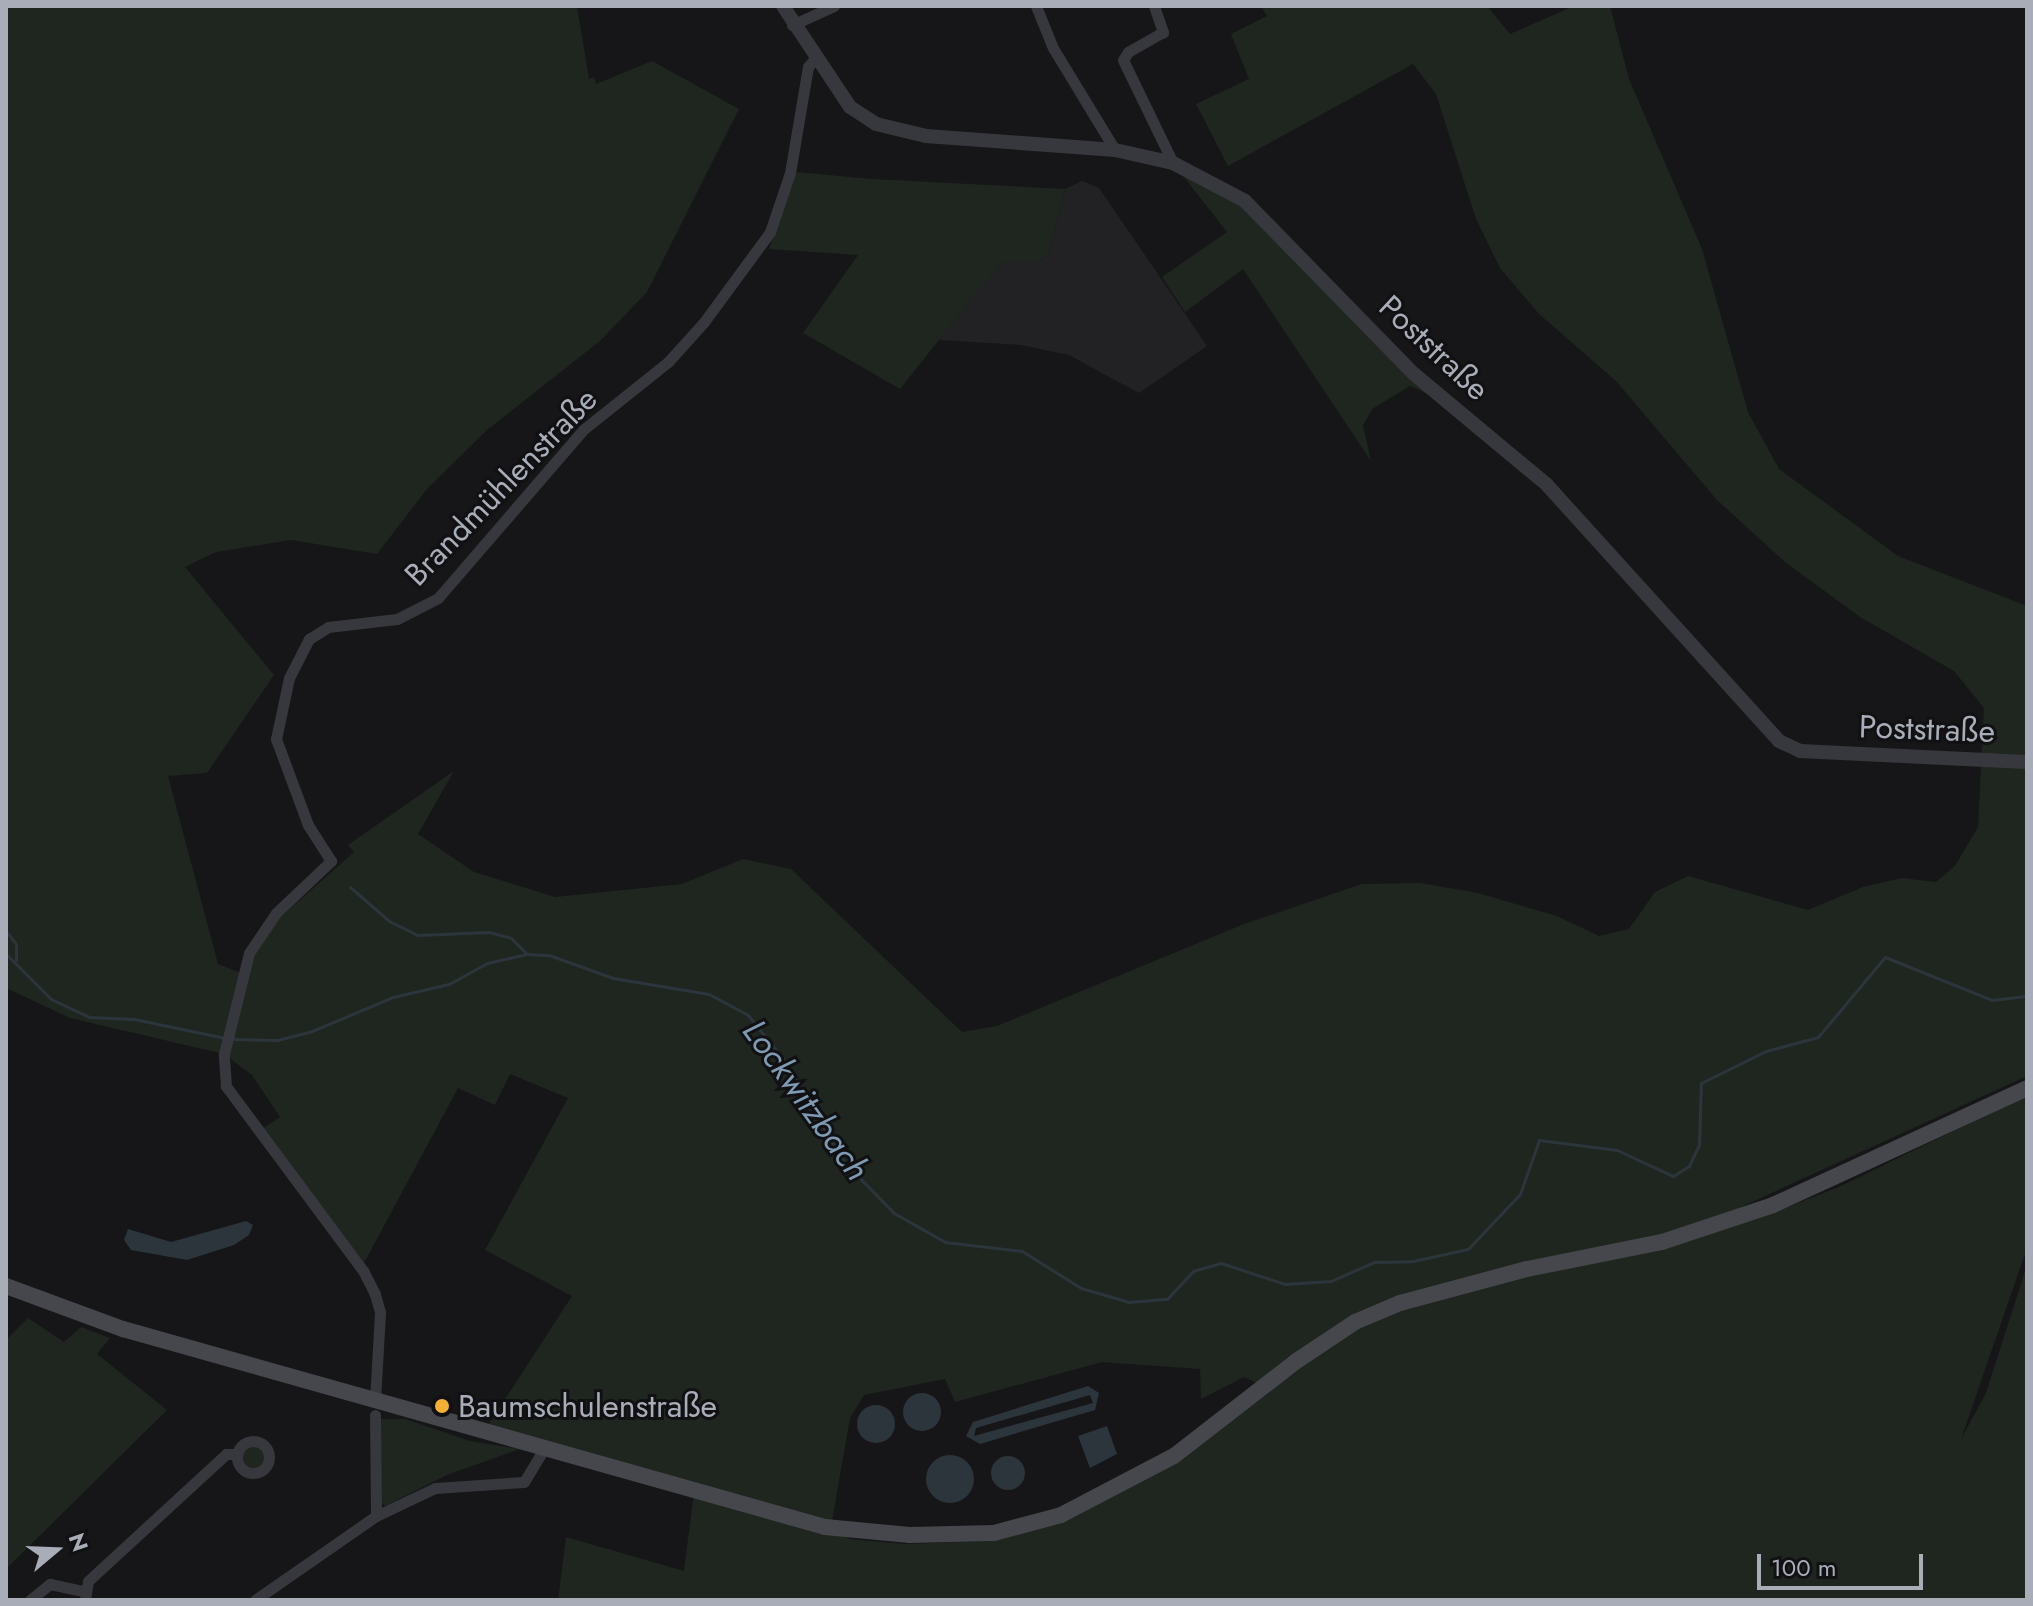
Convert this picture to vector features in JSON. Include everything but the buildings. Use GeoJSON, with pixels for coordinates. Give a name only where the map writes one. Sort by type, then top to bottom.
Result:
{"type":"FeatureCollection","features":[{"type":"Feature","properties":{"kind":"main road"},"geometry":{"type":"LineString","coordinates":[[6,1286],[123,1329],[375,1408],[544,1449],[825,1527],[910,1535],[994,1533],[1061,1515],[1174,1456],[1295,1362],[1378,1313],[1513,1273],[1662,1242],[1773,1205],[2027,1088]]}},
{"type":"Feature","properties":{"kind":"street","name":"Poststraße"},"geometry":{"type":"LineString","coordinates":[[783,6],[792,25],[850,107],[876,124],[926,136],[1115,150],[1173,163],[1245,201],[1414,374],[1547,485],[1779,741],[1800,751],[2027,762]]}},
{"type":"Feature","properties":{"kind":"street"},"geometry":{"type":"LineString","coordinates":[[792,25],[834,6]]}},
{"type":"Feature","properties":{"kind":"street"},"geometry":{"type":"LineString","coordinates":[[1036,6],[1053,48],[1115,150]]}},
{"type":"Feature","properties":{"kind":"street"},"geometry":{"type":"LineString","coordinates":[[1154,6],[1163,32],[1128,52],[1123,60],[1173,163]]}},
{"type":"Feature","properties":{"kind":"street","name":"Brandmühlenstraße"},"geometry":{"type":"LineString","coordinates":[[375,1408],[380,1340],[375,1294],[364,1272],[238,1107],[226,1086],[224,1054],[229,1024],[241,974],[259,933],[331,861],[308,825],[276,739],[279,713],[299,652],[328,627],[397,619],[438,598],[584,429],[680,350],[770,232],[790,173],[808,67],[815,58]]}},
{"type":"Feature","properties":{"kind":"street"},"geometry":{"type":"LineString","coordinates":[[375,1408],[376,1516]]}},
{"type":"Feature","properties":{"kind":"street"},"geometry":{"type":"LineString","coordinates":[[259,1599],[376,1516],[435,1488],[524,1482],[544,1449]]}},
{"type":"Feature","properties":{"kind":"street"},"geometry":{"type":"LineString","coordinates":[[30,1600],[50,1584],[84,1595],[226,1454],[237,1454]]}},
{"type":"Feature","properties":{"kind":"shaded area"},"geometry":{"type":"Polygon","coordinates":[[[6,6],[577,6],[589,79],[594,77],[596,84],[652,61],[739,109],[647,292],[600,341],[487,430],[427,489],[377,554],[291,540],[216,552],[185,567],[274,675],[207,773],[168,776],[218,964],[241,973],[256,939],[354,852],[348,845],[454,771],[418,834],[474,872],[555,897],[682,884],[743,859],[791,869],[962,1032],[997,1026],[1244,924],[1362,884],[1420,883],[1478,893],[1557,916],[1599,936],[1629,929],[1655,892],[1688,876],[1808,910],[1863,887],[1902,878],[1936,882],[1955,866],[1978,827],[1984,708],[1954,671],[1860,617],[1785,562],[1717,500],[1616,381],[1539,314],[1500,268],[1476,219],[1436,94],[1413,64],[1228,166],[1196,104],[1249,79],[1231,34],[1267,16],[1261,6],[1487,6],[1510,34],[1574,6],[1610,6],[1629,79],[1702,249],[1748,412],[1779,469],[1898,556],[2027,606],[2027,1076],[1704,1224],[1785,1208],[1839,1187],[2027,1095],[2027,1248],[1961,1439],[1986,1393],[2027,1265],[2027,1600],[558,1600],[566,1537],[684,1571],[694,1492],[825,1527],[850,1539],[904,1544],[994,1541],[1064,1520],[1182,1460],[1266,1387],[1244,1377],[1201,1399],[1200,1369],[1102,1362],[955,1402],[945,1379],[864,1395],[850,1418],[832,1521],[489,1424],[572,1296],[485,1250],[568,1098],[510,1074],[495,1105],[458,1088],[364,1263],[262,1129],[280,1117],[252,1075],[224,1054],[70,1018],[6,988],[6,6]]]}},
{"type":"Feature","properties":{"kind":"shaded area"},"geometry":{"type":"Polygon","coordinates":[[[1173,163],[1245,201],[1450,404],[1410,386],[1372,409],[1363,426],[1371,461],[1243,269],[1185,312],[1162,277],[1227,232],[1173,163]]]}},
{"type":"Feature","properties":{"kind":"shaded area"},"geometry":{"type":"Polygon","coordinates":[[[797,172],[1065,189],[1048,255],[1040,261],[1001,262],[900,389],[803,333],[858,255],[769,249],[797,172]]]}},
{"type":"Feature","properties":{"kind":"shaded area"},"geometry":{"type":"Polygon","coordinates":[[[1082,181],[1099,188],[1207,346],[1139,393],[1069,355],[1021,345],[939,340],[1001,261],[1040,261],[1048,255],[1065,189],[1082,181]]]}},
{"type":"Feature","properties":{"kind":"shaded area"},"geometry":{"type":"Polygon","coordinates":[[[246,1221],[253,1225],[249,1235],[234,1245],[187,1260],[131,1250],[124,1240],[128,1229],[171,1242],[246,1221]]]}},
{"type":"Feature","properties":{"kind":"shaded area"},"geometry":{"type":"Polygon","coordinates":[[[28,1318],[64,1342],[81,1327],[110,1338],[97,1354],[167,1410],[6,1569],[6,1340],[28,1318]]]}},
{"type":"Feature","properties":{"kind":"shaded area"},"geometry":{"type":"Polygon","coordinates":[[[1088,1386],[1099,1393],[1095,1410],[980,1444],[966,1436],[973,1422],[1088,1386]],[[1090,1395],[976,1428],[974,1436],[1093,1403],[1090,1395]]]}},
{"type":"Feature","properties":{"kind":"shaded area"},"geometry":{"type":"Polygon","coordinates":[[[922,1393],[936,1398],[941,1412],[936,1426],[922,1431],[908,1426],[903,1412],[908,1398],[922,1393]]]}},
{"type":"Feature","properties":{"kind":"shaded area"},"geometry":{"type":"Polygon","coordinates":[[[876,1405],[889,1411],[895,1424],[889,1437],[876,1443],[863,1437],[857,1424],[863,1411],[876,1405]]]}},
{"type":"Feature","properties":{"kind":"shaded area"},"geometry":{"type":"Polygon","coordinates":[[[379,1419],[405,1419],[470,1441],[520,1449],[447,1475],[385,1506],[379,1500],[379,1419]]]}},
{"type":"Feature","properties":{"kind":"shaded area"},"geometry":{"type":"Polygon","coordinates":[[[1107,1426],[1117,1454],[1090,1468],[1078,1436],[1107,1426]]]}},
{"type":"Feature","properties":{"kind":"shaded area"},"geometry":{"type":"Polygon","coordinates":[[[254,1446],[262,1449],[265,1457],[262,1465],[254,1468],[246,1465],[243,1457],[246,1449],[254,1446]]]}},
{"type":"Feature","properties":{"kind":"shaded area"},"geometry":{"type":"Polygon","coordinates":[[[950,1455],[967,1462],[974,1479],[967,1496],[950,1503],[933,1496],[926,1479],[933,1462],[950,1455]]]}},
{"type":"Feature","properties":{"kind":"shaded area"},"geometry":{"type":"Polygon","coordinates":[[[1008,1456],[1020,1461],[1025,1473],[1020,1485],[1008,1490],[996,1485],[991,1473],[996,1461],[1008,1456]]]}},
{"type":"Feature","properties":{"kind":"waterway"},"geometry":{"type":"LineString","coordinates":[[350,887],[389,921],[418,935],[489,932],[511,938],[526,953]]}},
{"type":"Feature","properties":{"kind":"waterway"},"geometry":{"type":"LineString","coordinates":[[6,931],[16,944],[16,960]]}},
{"type":"Feature","properties":{"kind":"waterway","name":"Lockwitzbach"},"geometry":{"type":"LineString","coordinates":[[6,954],[51,999],[89,1017],[134,1019],[225,1038]]}},
{"type":"Feature","properties":{"kind":"waterway","name":"Lockwitzbach"},"geometry":{"type":"LineString","coordinates":[[233,1039],[277,1040],[312,1031],[393,997],[449,984],[487,963],[527,954],[549,955],[613,978],[709,994],[748,1015],[783,1059],[844,1162],[894,1213],[945,1242],[1022,1251],[1081,1288],[1129,1302],[1167,1299],[1193,1271],[1221,1263],[1285,1284],[1331,1281],[1374,1262],[1413,1261],[1468,1249],[1520,1194],[1539,1140],[1617,1150],[1673,1176],[1689,1166],[1699,1145],[1701,1083],[1766,1051],[1818,1037],[1885,957],[1992,1000],[2027,996]]}},
{"type":"Feature","properties":{"kind":"place","name":"Baumschulenstraße"},"geometry":{"type":"Point","coordinates":[442,1406]}}]}
